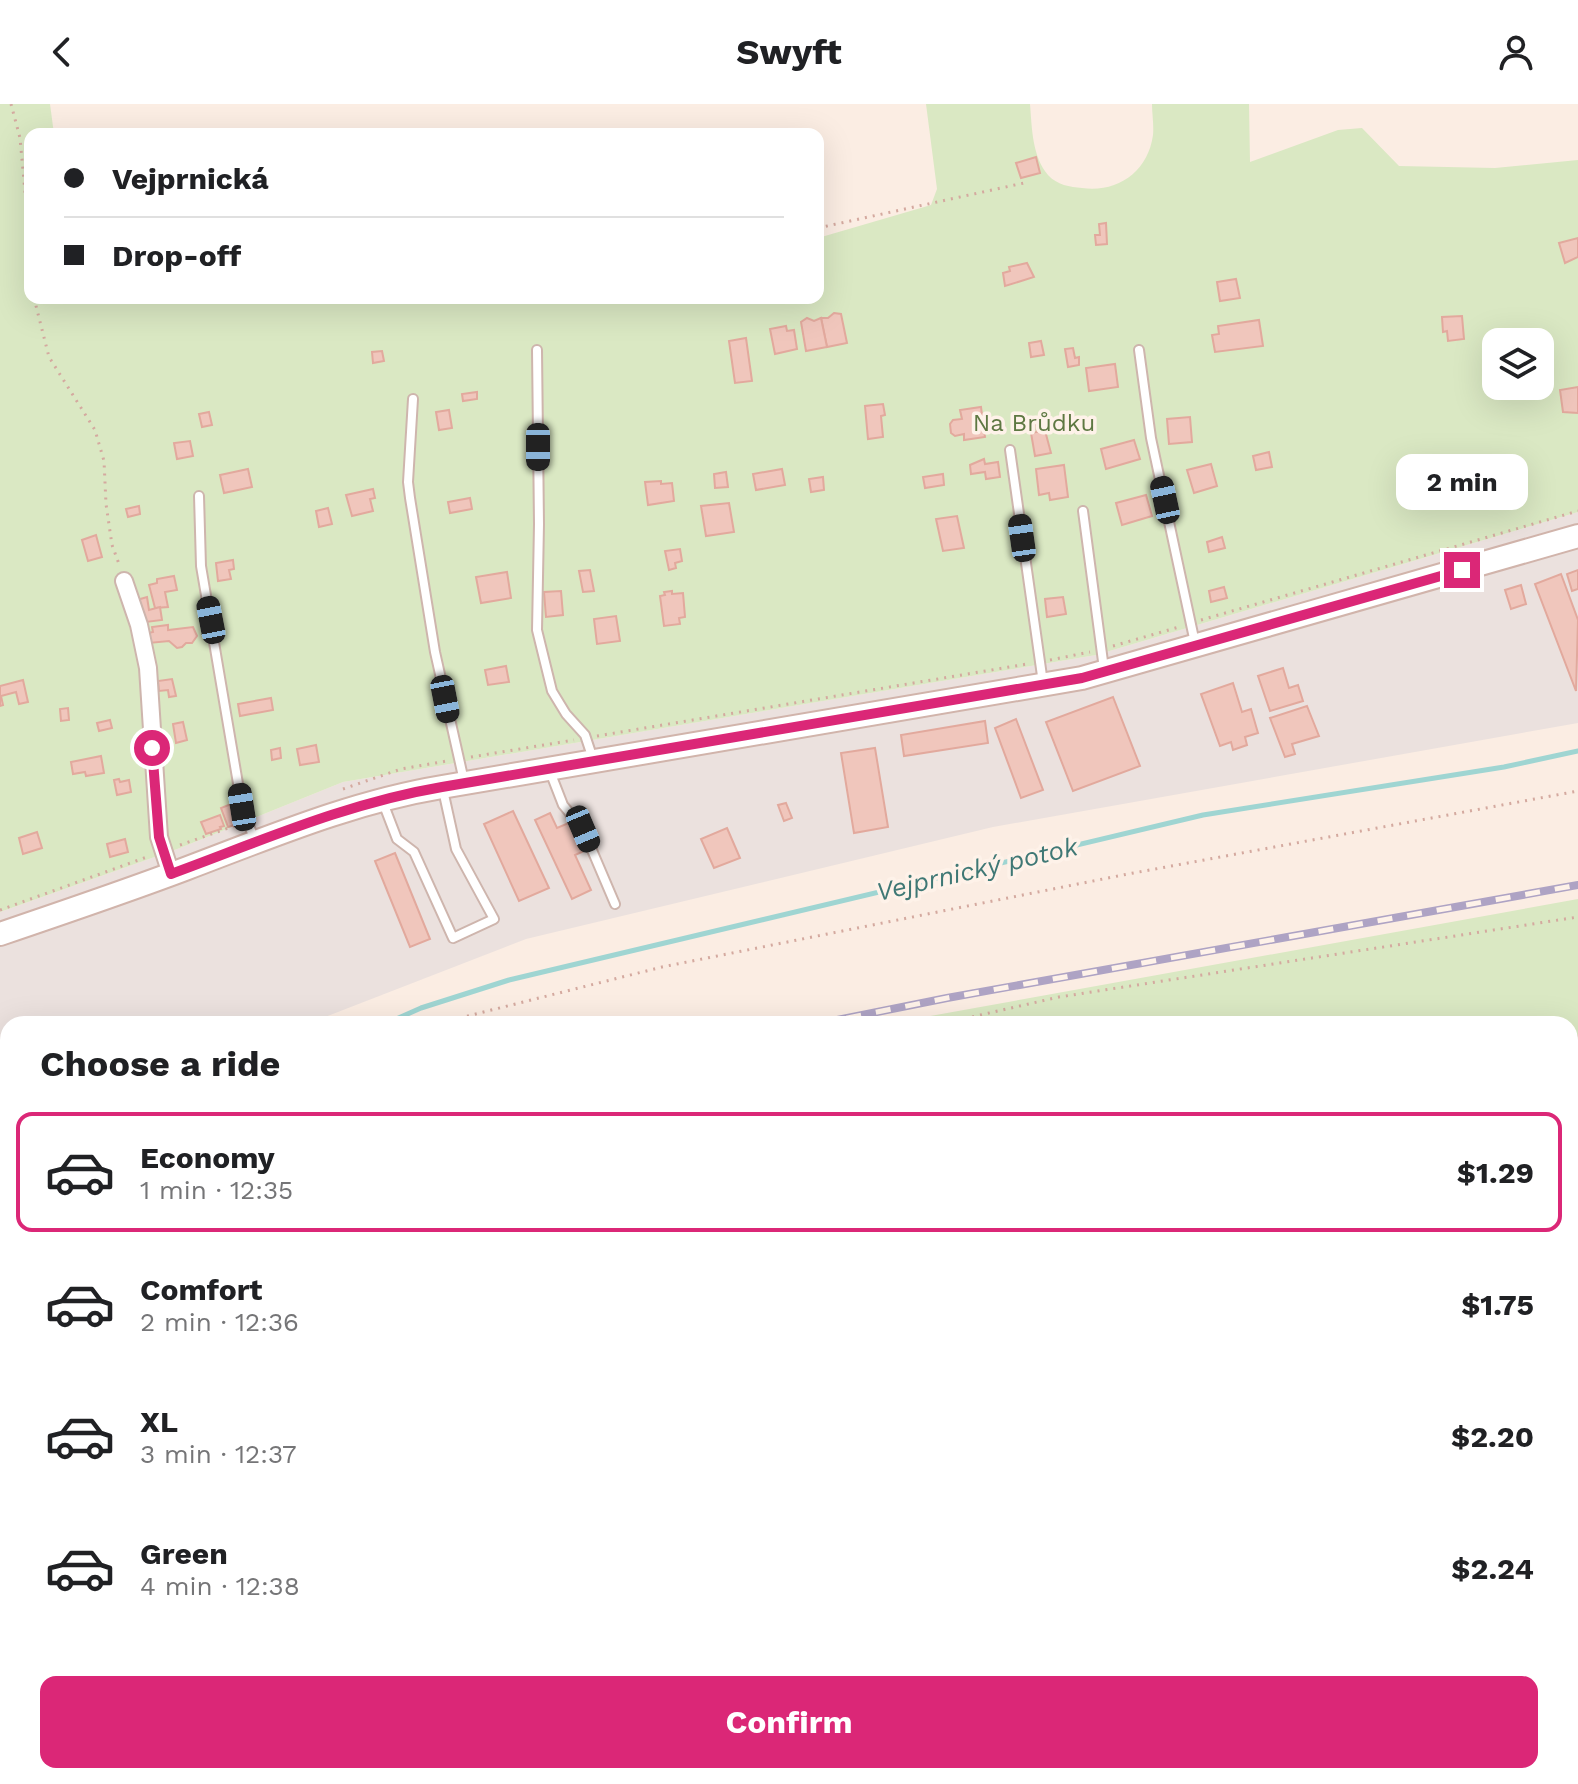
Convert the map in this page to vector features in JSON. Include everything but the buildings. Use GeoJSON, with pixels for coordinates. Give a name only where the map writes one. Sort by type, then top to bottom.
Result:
{"type":"FeatureCollection","features":[{"type":"Feature","properties":{"kind":"main road"},"geometry":{"type":"LineString","coordinates":[[0,934],[318,818],[382,799],[1104,672],[1578,536]]}},
{"type":"Feature","properties":{"kind":"street"},"geometry":{"type":"LineString","coordinates":[[124,581],[139,625],[148,668],[159,837],[171,874]]}},
{"type":"Feature","properties":{"kind":"lane"},"geometry":{"type":"LineString","coordinates":[[537,350],[537,630],[552,691],[566,714],[585,735],[594,761]]}},
{"type":"Feature","properties":{"kind":"lane"},"geometry":{"type":"LineString","coordinates":[[1139,350],[1151,438],[1196,647]]}},
{"type":"Feature","properties":{"kind":"lane"},"geometry":{"type":"LineString","coordinates":[[382,799],[397,839],[414,852],[453,938],[494,919],[456,849],[453,785],[408,482],[413,399]]}},
{"type":"Feature","properties":{"kind":"lane"},"geometry":{"type":"LineString","coordinates":[[1010,450],[1043,685]]}},
{"type":"Feature","properties":{"kind":"lane"},"geometry":{"type":"LineString","coordinates":[[199,496],[201,566],[242,807],[255,841]]}},
{"type":"Feature","properties":{"kind":"lane"},"geometry":{"type":"LineString","coordinates":[[1083,511],[1104,672]]}},
{"type":"Feature","properties":{"kind":"lane"},"geometry":{"type":"LineString","coordinates":[[549,769],[563,805],[583,829],[615,904]]}},
{"type":"Feature","properties":{"kind":"path"},"geometry":{"type":"LineString","coordinates":[[11,104],[24,168]]}},
{"type":"Feature","properties":{"kind":"path"},"geometry":{"type":"LineString","coordinates":[[824,227],[1024,183]]}},
{"type":"Feature","properties":{"kind":"path"},"geometry":{"type":"LineString","coordinates":[[36,304],[49,357],[95,430],[104,461],[112,545],[124,581]]}},
{"type":"Feature","properties":{"kind":"path"},"geometry":{"type":"LineString","coordinates":[[1200,621],[1578,511]]}},
{"type":"Feature","properties":{"kind":"path"},"geometry":{"type":"LineString","coordinates":[[1109,647],[1185,625]]}},
{"type":"Feature","properties":{"kind":"path"},"geometry":{"type":"LineString","coordinates":[[463,758],[1094,652]]}},
{"type":"Feature","properties":{"kind":"path"},"geometry":{"type":"LineString","coordinates":[[342,789],[401,769],[448,761]]}},
{"type":"Feature","properties":{"kind":"path"},"geometry":{"type":"LineString","coordinates":[[468,1016],[662,967],[1128,874],[1578,791]]}},
{"type":"Feature","properties":{"kind":"path"},"geometry":{"type":"LineString","coordinates":[[0,910],[238,825]]}},
{"type":"Feature","properties":{"kind":"path"},"geometry":{"type":"LineString","coordinates":[[976,1016],[1059,997],[1578,917]]}},
{"type":"Feature","properties":{"kind":"shaded area"},"geometry":{"type":"Polygon","coordinates":[[[1578,512],[1578,723],[993,827],[526,939],[328,1016],[0,1016],[0,912],[180,848],[343,782],[1096,655],[1578,512]]]}},
{"type":"Feature","properties":{"kind":"green space","name":"Na Brůdku"},"geometry":{"type":"Polygon","coordinates":[[[0,104],[50,104],[53,128],[24,128],[24,304],[824,304],[824,236],[931,205],[937,189],[926,104],[1030,104],[1034,141],[1043,167],[1055,181],[1082,188],[1095,189],[1119,183],[1138,169],[1145,160],[1153,135],[1152,104],[1249,104],[1250,162],[1338,130],[1362,128],[1399,166],[1495,168],[1578,160],[1578,512],[1096,655],[343,782],[180,848],[0,912],[0,104]]]}},
{"type":"Feature","properties":{"kind":"green space"},"geometry":{"type":"Polygon","coordinates":[[[1578,899],[1578,1016],[930,1016],[1578,899]]]}},
{"type":"Feature","properties":{"kind":"waterway","name":"Vejprnický potok"},"geometry":{"type":"LineString","coordinates":[[403,1016],[509,980],[1203,815],[1504,767],[1578,751]]}},
{"type":"Feature","properties":{"kind":"railway"},"geometry":{"type":"LineString","coordinates":[[857,1016],[1578,885]]}},
{"type":"Feature","properties":{"kind":"route"},"geometry":{"type":"LineString","coordinates":[[152,748],[159,837],[171,874],[318,818],[382,799],[1082,678],[1462,570]]}}]}
